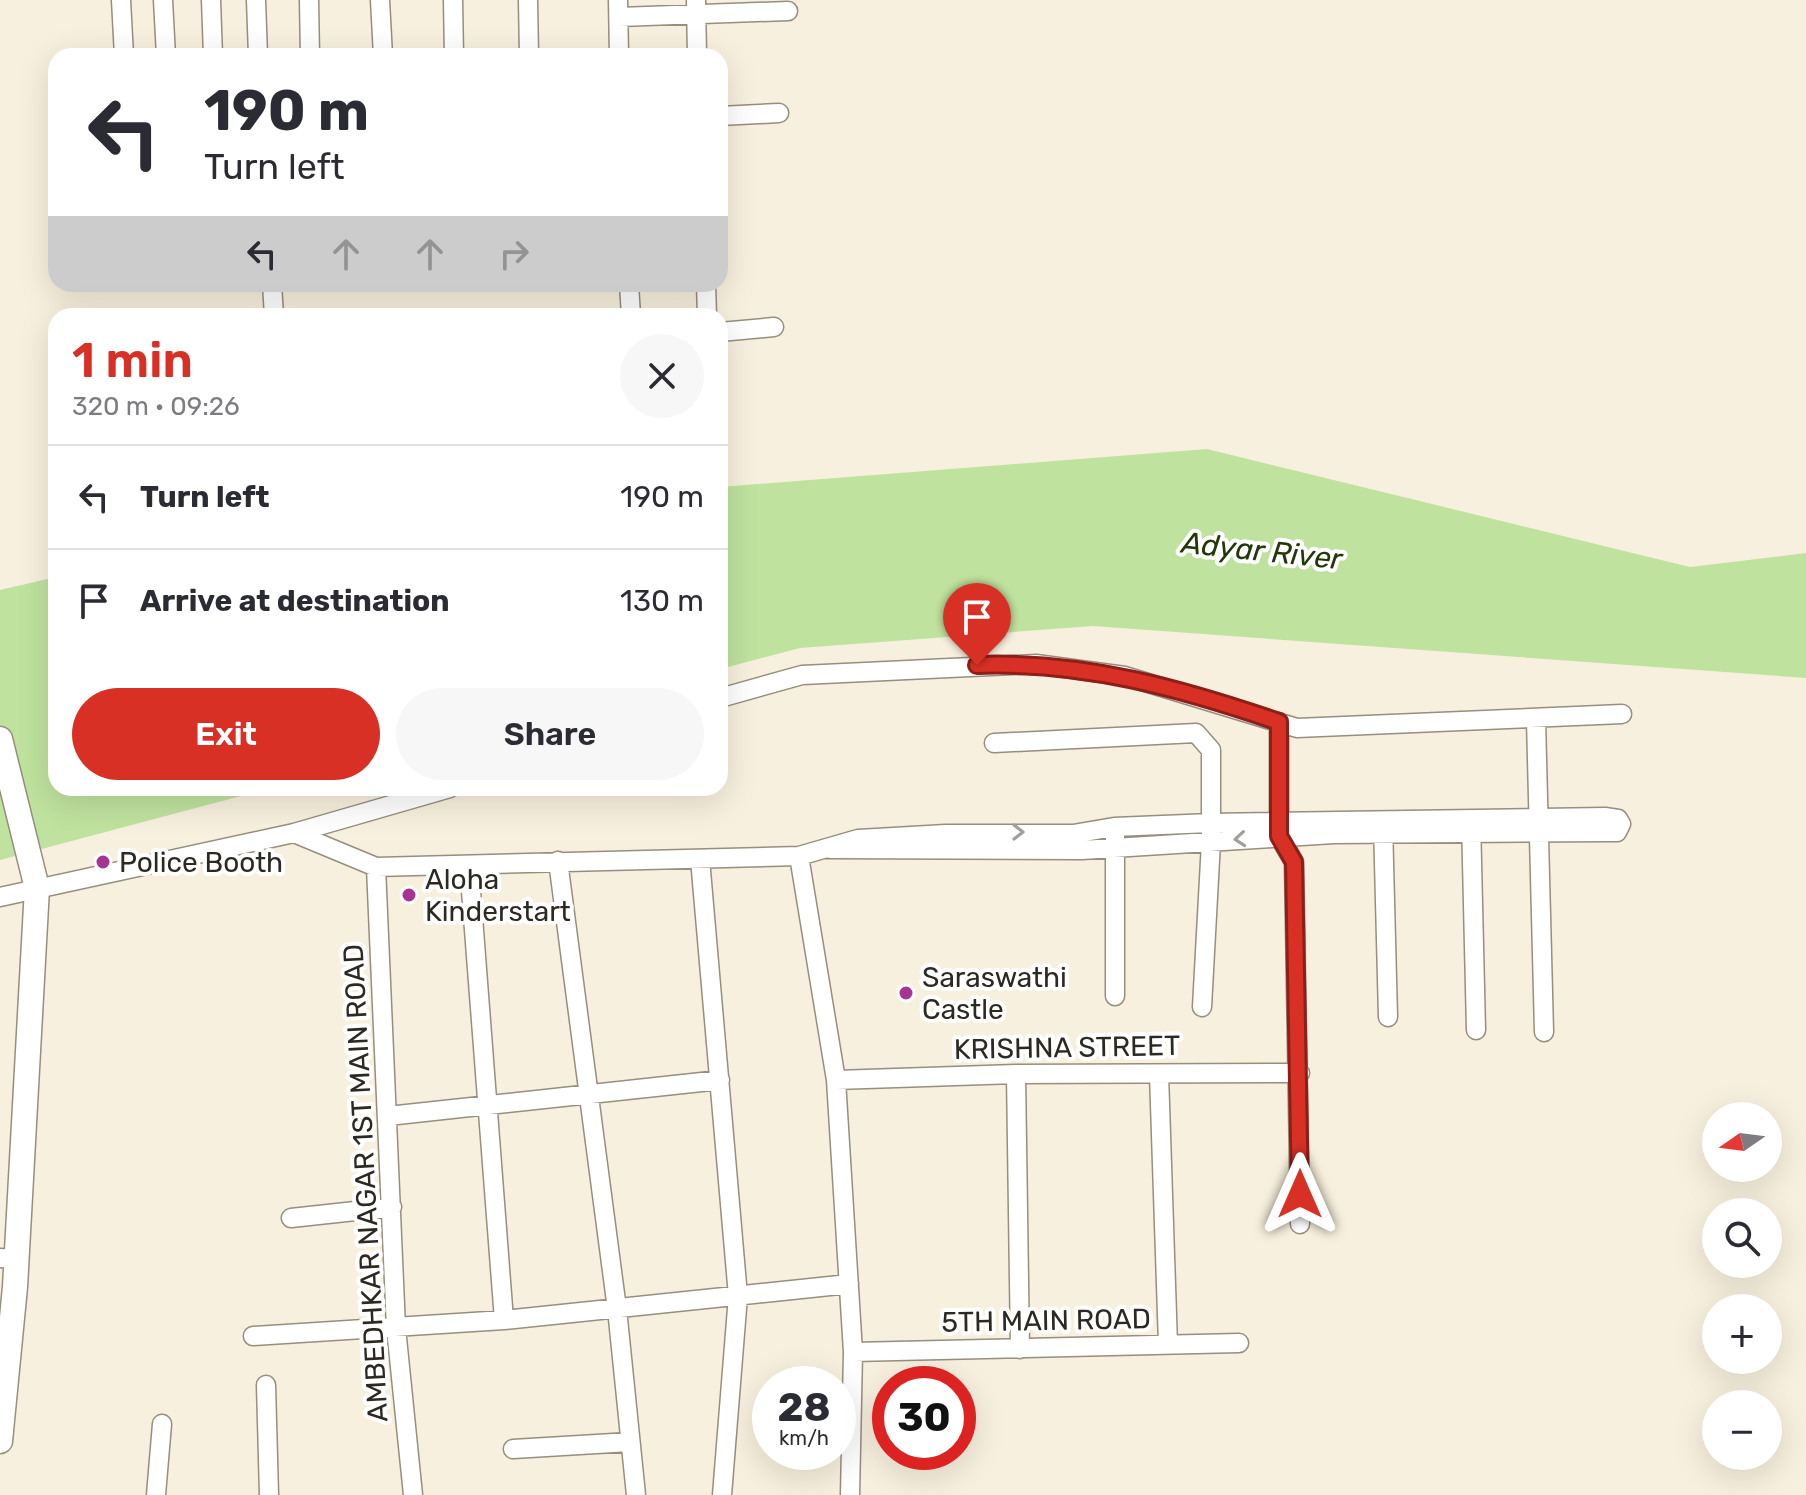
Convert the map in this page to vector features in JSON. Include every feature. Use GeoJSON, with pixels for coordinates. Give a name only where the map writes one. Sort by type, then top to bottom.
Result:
{"type":"FeatureCollection","features":[{"type":"Feature","properties":{"kind":"street"},"geometry":{"type":"LineString","coordinates":[[121,0],[124,48]]}},
{"type":"Feature","properties":{"kind":"street"},"geometry":{"type":"LineString","coordinates":[[163,0],[166,48]]}},
{"type":"Feature","properties":{"kind":"street"},"geometry":{"type":"LineString","coordinates":[[211,0],[213,48]]}},
{"type":"Feature","properties":{"kind":"street"},"geometry":{"type":"LineString","coordinates":[[256,0],[258,48]]}},
{"type":"Feature","properties":{"kind":"street"},"geometry":{"type":"LineString","coordinates":[[309,0],[310,48]]}},
{"type":"Feature","properties":{"kind":"street"},"geometry":{"type":"LineString","coordinates":[[380,0],[383,48]]}},
{"type":"Feature","properties":{"kind":"street"},"geometry":{"type":"LineString","coordinates":[[453,0],[454,48]]}},
{"type":"Feature","properties":{"kind":"street"},"geometry":{"type":"LineString","coordinates":[[528,0],[529,48]]}},
{"type":"Feature","properties":{"kind":"street"},"geometry":{"type":"LineString","coordinates":[[696,7],[697,48]]}},
{"type":"Feature","properties":{"kind":"street"},"geometry":{"type":"LineString","coordinates":[[619,48],[619,8],[788,11]]}},
{"type":"Feature","properties":{"kind":"street"},"geometry":{"type":"LineString","coordinates":[[728,116],[779,113]]}},
{"type":"Feature","properties":{"kind":"street"},"geometry":{"type":"LineString","coordinates":[[728,331],[774,327]]}},
{"type":"Feature","properties":{"kind":"street"},"geometry":{"type":"LineString","coordinates":[[728,696],[802,675],[1036,664],[1125,676],[1297,728],[1622,714]]}},
{"type":"Feature","properties":{"kind":"street"},"geometry":{"type":"LineString","coordinates":[[1536,720],[1544,1032]]}},
{"type":"Feature","properties":{"kind":"street"},"geometry":{"type":"LineString","coordinates":[[1279,722],[1279,829],[1294,862],[1300,1073],[1300,1224]]}},
{"type":"Feature","properties":{"kind":"street"},"geometry":{"type":"LineString","coordinates":[[994,743],[1196,733],[1211,750],[1211,832],[1202,1007]]}},
{"type":"Feature","properties":{"kind":"street"},"geometry":{"type":"LineString","coordinates":[[0,739],[37,888],[8,1259],[0,1441]]}},
{"type":"Feature","properties":{"kind":"street"},"geometry":{"type":"LineString","coordinates":[[0,897],[294,833],[422,796]]}},
{"type":"Feature","properties":{"kind":"street"},"geometry":{"type":"LineString","coordinates":[[1471,825],[1476,1030]]}},
{"type":"Feature","properties":{"kind":"street"},"geometry":{"type":"LineString","coordinates":[[980,840],[1073,834],[1114,827],[1211,832],[1537,825]]}},
{"type":"Feature","properties":{"kind":"street"},"geometry":{"type":"LineString","coordinates":[[1383,826],[1388,1017]]}},
{"type":"Feature","properties":{"kind":"street"},"geometry":{"type":"LineString","coordinates":[[1114,827],[1117,847],[1115,996]]}},
{"type":"Feature","properties":{"kind":"street"},"geometry":{"type":"LineString","coordinates":[[294,833],[376,867],[799,856],[858,839],[980,840],[1117,847],[1211,832]]}},
{"type":"Feature","properties":{"kind":"street"},"geometry":{"type":"LineString","coordinates":[[799,856],[836,1080],[853,1352],[850,1495]]}},
{"type":"Feature","properties":{"kind":"street"},"geometry":{"type":"LineString","coordinates":[[700,859],[738,1296],[722,1495]]}},
{"type":"Feature","properties":{"kind":"street"},"geometry":{"type":"LineString","coordinates":[[558,861],[617,1309],[636,1495]]}},
{"type":"Feature","properties":{"kind":"street"},"geometry":{"type":"LineString","coordinates":[[469,865],[504,1320]]}},
{"type":"Feature","properties":{"kind":"street","name":"AMBEDHKAR NAGAR 1ST MAIN ROAD"},"geometry":{"type":"LineString","coordinates":[[376,867],[396,1328],[413,1495]]}},
{"type":"Feature","properties":{"kind":"street","name":"KRISHNA STREET"},"geometry":{"type":"LineString","coordinates":[[836,1080],[1016,1074],[1300,1073]]}},
{"type":"Feature","properties":{"kind":"street"},"geometry":{"type":"LineString","coordinates":[[1016,1074],[1020,1349]]}},
{"type":"Feature","properties":{"kind":"street"},"geometry":{"type":"LineString","coordinates":[[1159,1074],[1168,1345]]}},
{"type":"Feature","properties":{"kind":"street"},"geometry":{"type":"LineString","coordinates":[[388,1116],[720,1080]]}},
{"type":"Feature","properties":{"kind":"street"},"geometry":{"type":"LineString","coordinates":[[291,1218],[392,1207]]}},
{"type":"Feature","properties":{"kind":"street"},"geometry":{"type":"LineString","coordinates":[[253,1336],[504,1320],[849,1284]]}},
{"type":"Feature","properties":{"kind":"street","name":"5TH MAIN ROAD"},"geometry":{"type":"LineString","coordinates":[[853,1352],[1239,1343]]}},
{"type":"Feature","properties":{"kind":"street"},"geometry":{"type":"LineString","coordinates":[[266,1385],[269,1495]]}},
{"type":"Feature","properties":{"kind":"street"},"geometry":{"type":"LineString","coordinates":[[156,1495],[162,1424]]}},
{"type":"Feature","properties":{"kind":"street"},"geometry":{"type":"LineString","coordinates":[[513,1449],[630,1442]]}},
{"type":"Feature","properties":{"kind":"water","name":"Adyar River"},"geometry":{"type":"Polygon","coordinates":[[[1207,449],[1690,567],[1806,553],[1806,678],[1093,626],[800,648],[728,667],[728,486],[1207,449]]]}},
{"type":"Feature","properties":{"kind":"water"},"geometry":{"type":"Polygon","coordinates":[[[48,579],[48,796],[241,796],[0,860],[0,590],[48,579]]]}},
{"type":"Feature","properties":{"kind":"place","name":"Police Booth"},"geometry":{"type":"Point","coordinates":[103,862]}},
{"type":"Feature","properties":{"kind":"place","name":"Aloha Kinderstart"},"geometry":{"type":"Point","coordinates":[409,895]}},
{"type":"Feature","properties":{"kind":"place","name":"Saraswathi Castle"},"geometry":{"type":"Point","coordinates":[906,993]}},
{"type":"Feature","properties":{"kind":"route"},"geometry":{"type":"LineString","coordinates":[[977,665],[1036,664],[1125,676],[1181,690],[1279,722],[1279,836],[1294,862],[1300,1194]]}}]}
